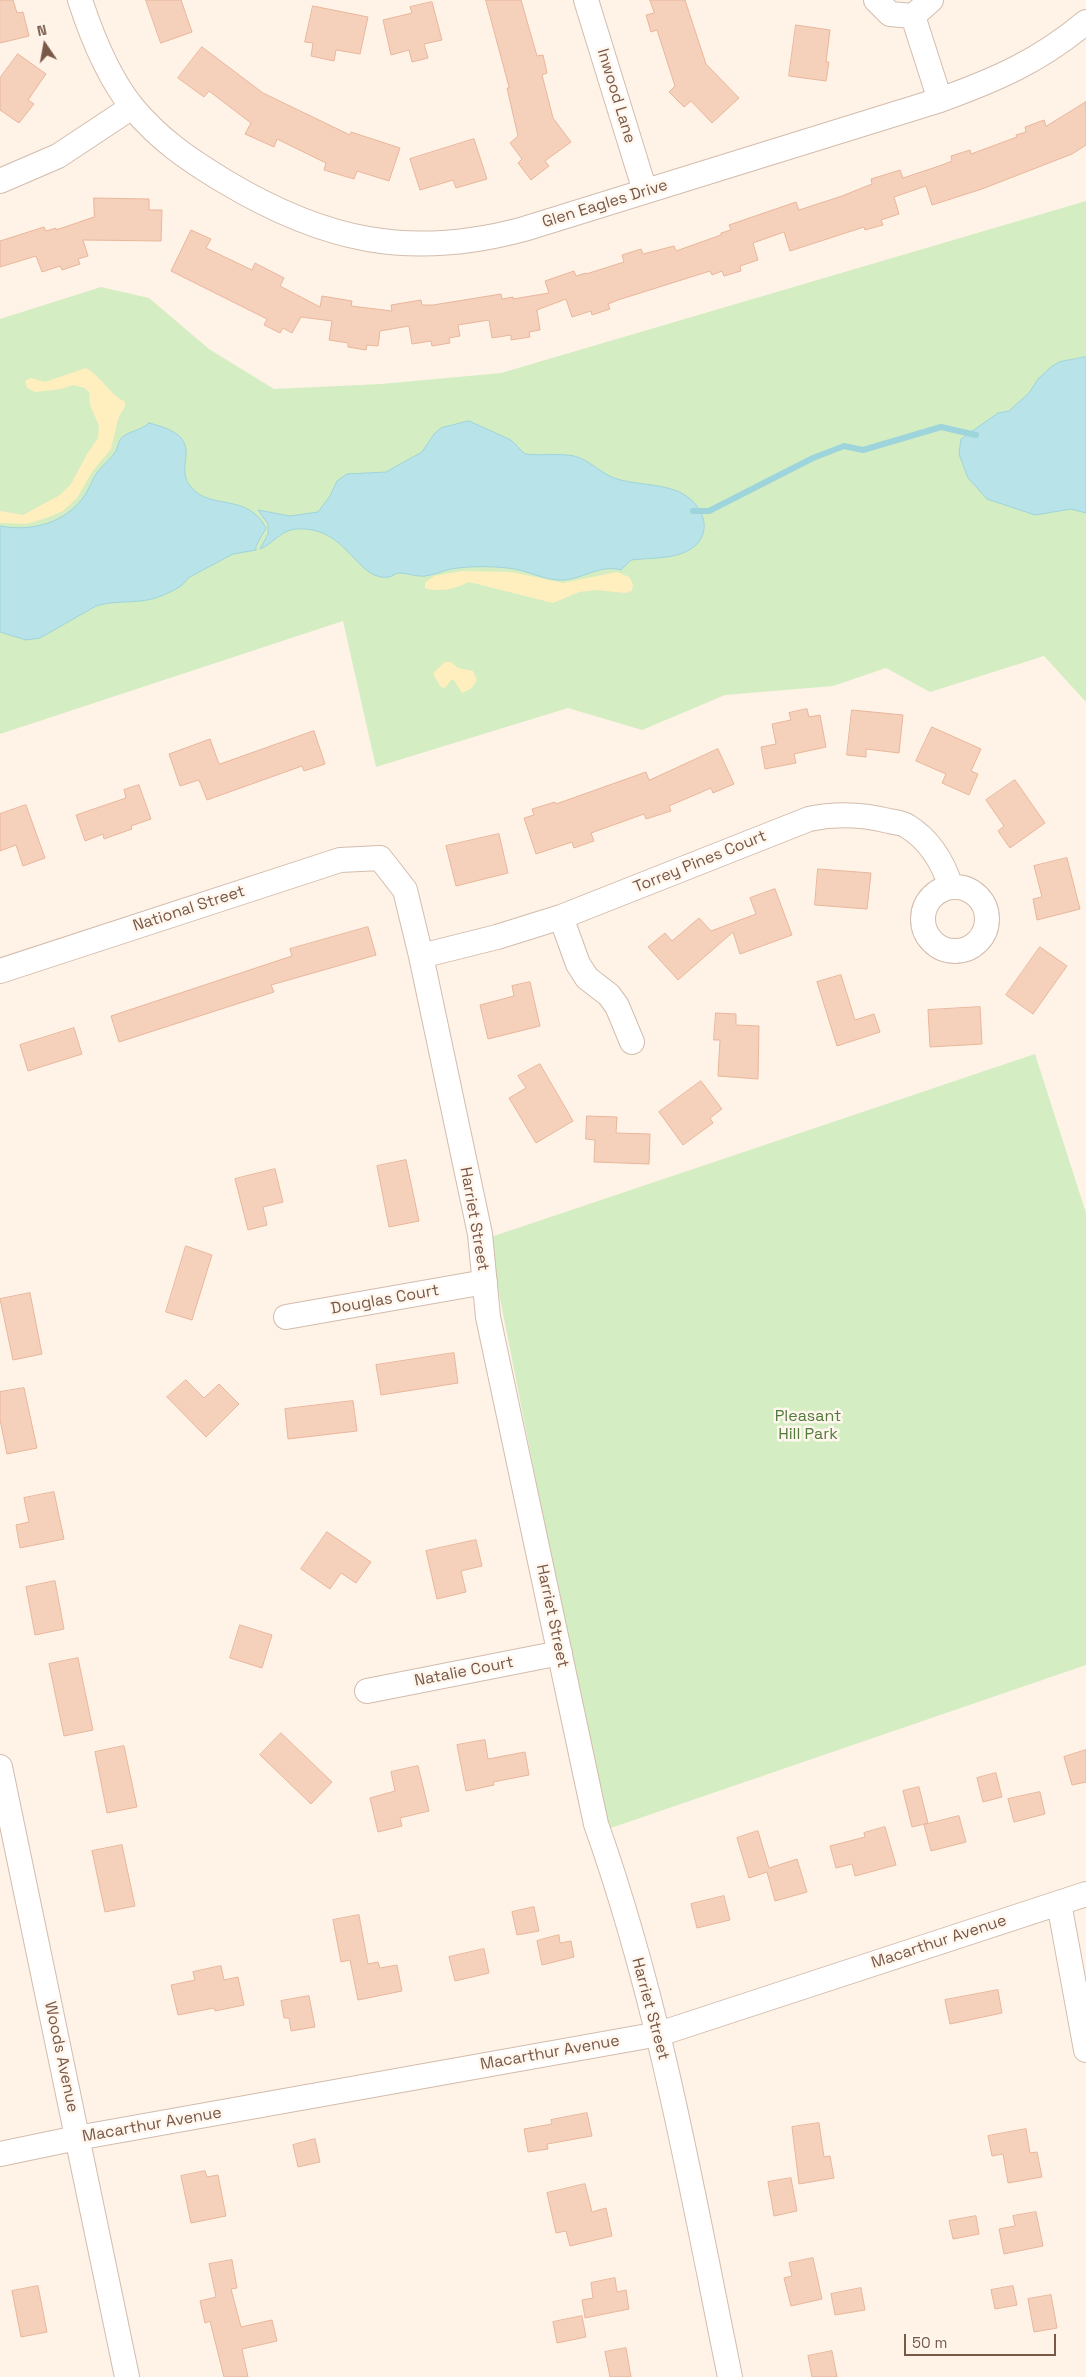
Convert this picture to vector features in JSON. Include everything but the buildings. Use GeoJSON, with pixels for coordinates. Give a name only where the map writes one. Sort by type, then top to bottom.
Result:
{"type":"FeatureCollection","features":[{"type":"Feature","properties":{"kind":"street","name":"Glen Eagles Drive"},"geometry":{"type":"LineString","coordinates":[[80,0],[98,47],[117,84],[132,107],[177,152],[257,200],[291,216],[328,230],[380,242],[444,244],[492,238],[940,100],[992,81],[1025,66],[1047,52],[1086,22]]}},
{"type":"Feature","properties":{"kind":"street","name":"Inwood Lane"},"geometry":{"type":"LineString","coordinates":[[586,0],[646,191]]}},
{"type":"Feature","properties":{"kind":"street"},"geometry":{"type":"LineString","coordinates":[[876,0],[890,14],[913,16],[931,0]]}},
{"type":"Feature","properties":{"kind":"street"},"geometry":{"type":"LineString","coordinates":[[913,16],[940,100]]}},
{"type":"Feature","properties":{"kind":"street"},"geometry":{"type":"LineString","coordinates":[[0,181],[32,169],[58,156],[132,107]]}},
{"type":"Feature","properties":{"kind":"street","name":"Torrey Pines Court"},"geometry":{"type":"LineString","coordinates":[[421,956],[497,937],[560,917],[809,819],[844,814],[862,815],[907,825],[934,850],[944,864],[951,887]]}},
{"type":"Feature","properties":{"kind":"street","name":"Harriet Street"},"geometry":{"type":"LineString","coordinates":[[380,858],[405,890],[421,956],[480,1234],[488,1317],[596,1824],[613,1872],[659,2034],[730,2377]]}},
{"type":"Feature","properties":{"kind":"street","name":"National Street"},"geometry":{"type":"LineString","coordinates":[[0,971],[340,860],[380,858]]}},
{"type":"Feature","properties":{"kind":"street"},"geometry":{"type":"LineString","coordinates":[[560,917],[578,964],[587,978],[609,995],[617,1006],[632,1042]]}},
{"type":"Feature","properties":{"kind":"street","name":"Douglas Court"},"geometry":{"type":"LineString","coordinates":[[286,1317],[485,1282]]}},
{"type":"Feature","properties":{"kind":"street","name":"Natalie Court"},"geometry":{"type":"LineString","coordinates":[[367,1691],[560,1654]]}},
{"type":"Feature","properties":{"kind":"street","name":"Woods Avenue"},"geometry":{"type":"LineString","coordinates":[[0,1767],[127,2377]]}},
{"type":"Feature","properties":{"kind":"street","name":"Macarthur Avenue"},"geometry":{"type":"LineString","coordinates":[[0,2154],[77,2138],[659,2034],[1086,1894]]}},
{"type":"Feature","properties":{"kind":"street"},"geometry":{"type":"LineString","coordinates":[[1059,1903],[1086,2050]]}},
{"type":"Feature","properties":{"kind":"green space"},"geometry":{"type":"Polygon","coordinates":[[[1086,201],[1086,702],[1044,656],[930,692],[886,668],[833,686],[725,695],[642,730],[568,708],[376,767],[343,621],[0,734],[0,319],[101,287],[149,298],[209,349],[274,389],[381,384],[501,373],[1086,201]]]}},
{"type":"Feature","properties":{"kind":"green space","name":"Pleasant Hill Park"},"geometry":{"type":"Polygon","coordinates":[[[1035,1054],[1086,1213],[1086,1665],[605,1830],[488,1238],[1035,1054]]]}},
{"type":"Feature","properties":{"kind":"sand"},"geometry":{"type":"Polygon","coordinates":[[[86,368],[97,376],[114,395],[125,402],[125,406],[118,419],[111,449],[92,472],[77,498],[63,511],[27,524],[0,523],[0,511],[23,515],[60,495],[71,484],[98,438],[99,426],[90,405],[89,392],[85,388],[73,385],[61,389],[35,392],[27,388],[25,381],[31,378],[45,382],[86,368]]]}},
{"type":"Feature","properties":{"kind":"sand"},"geometry":{"type":"Polygon","coordinates":[[[462,571],[512,572],[563,583],[617,572],[629,577],[633,584],[632,591],[625,593],[596,590],[579,592],[553,603],[469,582],[447,589],[425,588],[425,583],[434,576],[462,571]]]}},
{"type":"Feature","properties":{"kind":"sand"},"geometry":{"type":"Polygon","coordinates":[[[445,662],[451,662],[458,668],[473,671],[477,680],[472,688],[462,693],[454,680],[451,680],[445,688],[441,687],[434,676],[434,672],[445,662]]]}},
{"type":"Feature","properties":{"kind":"water"},"geometry":{"type":"Polygon","coordinates":[[[1086,357],[1086,513],[1071,509],[1035,515],[987,499],[968,478],[959,454],[961,439],[998,413],[1009,411],[1029,393],[1038,379],[1051,367],[1059,362],[1086,357]]]}},
{"type":"Feature","properties":{"kind":"water"},"geometry":{"type":"Polygon","coordinates":[[[469,421],[511,440],[525,454],[574,456],[585,460],[614,478],[677,491],[688,497],[701,513],[704,523],[700,541],[692,548],[674,556],[631,560],[621,570],[599,570],[563,580],[549,579],[500,567],[465,567],[425,576],[396,573],[389,577],[378,576],[368,571],[340,544],[314,530],[291,530],[281,534],[260,549],[268,534],[268,524],[258,510],[290,516],[318,512],[330,496],[337,481],[347,474],[386,472],[422,452],[434,434],[441,428],[469,421]]]}},
{"type":"Feature","properties":{"kind":"water"},"geometry":{"type":"Polygon","coordinates":[[[149,423],[168,429],[179,436],[185,444],[186,478],[191,487],[199,494],[239,506],[249,510],[258,517],[266,528],[256,546],[256,550],[233,554],[188,578],[180,586],[160,597],[96,606],[40,638],[26,640],[0,632],[0,526],[24,528],[58,519],[77,505],[85,495],[98,471],[116,451],[122,437],[149,423]]]}},
{"type":"Feature","properties":{"kind":"waterway"},"geometry":{"type":"LineString","coordinates":[[693,511],[709,511],[813,458],[844,446],[863,450],[941,427],[976,435]]}}]}
